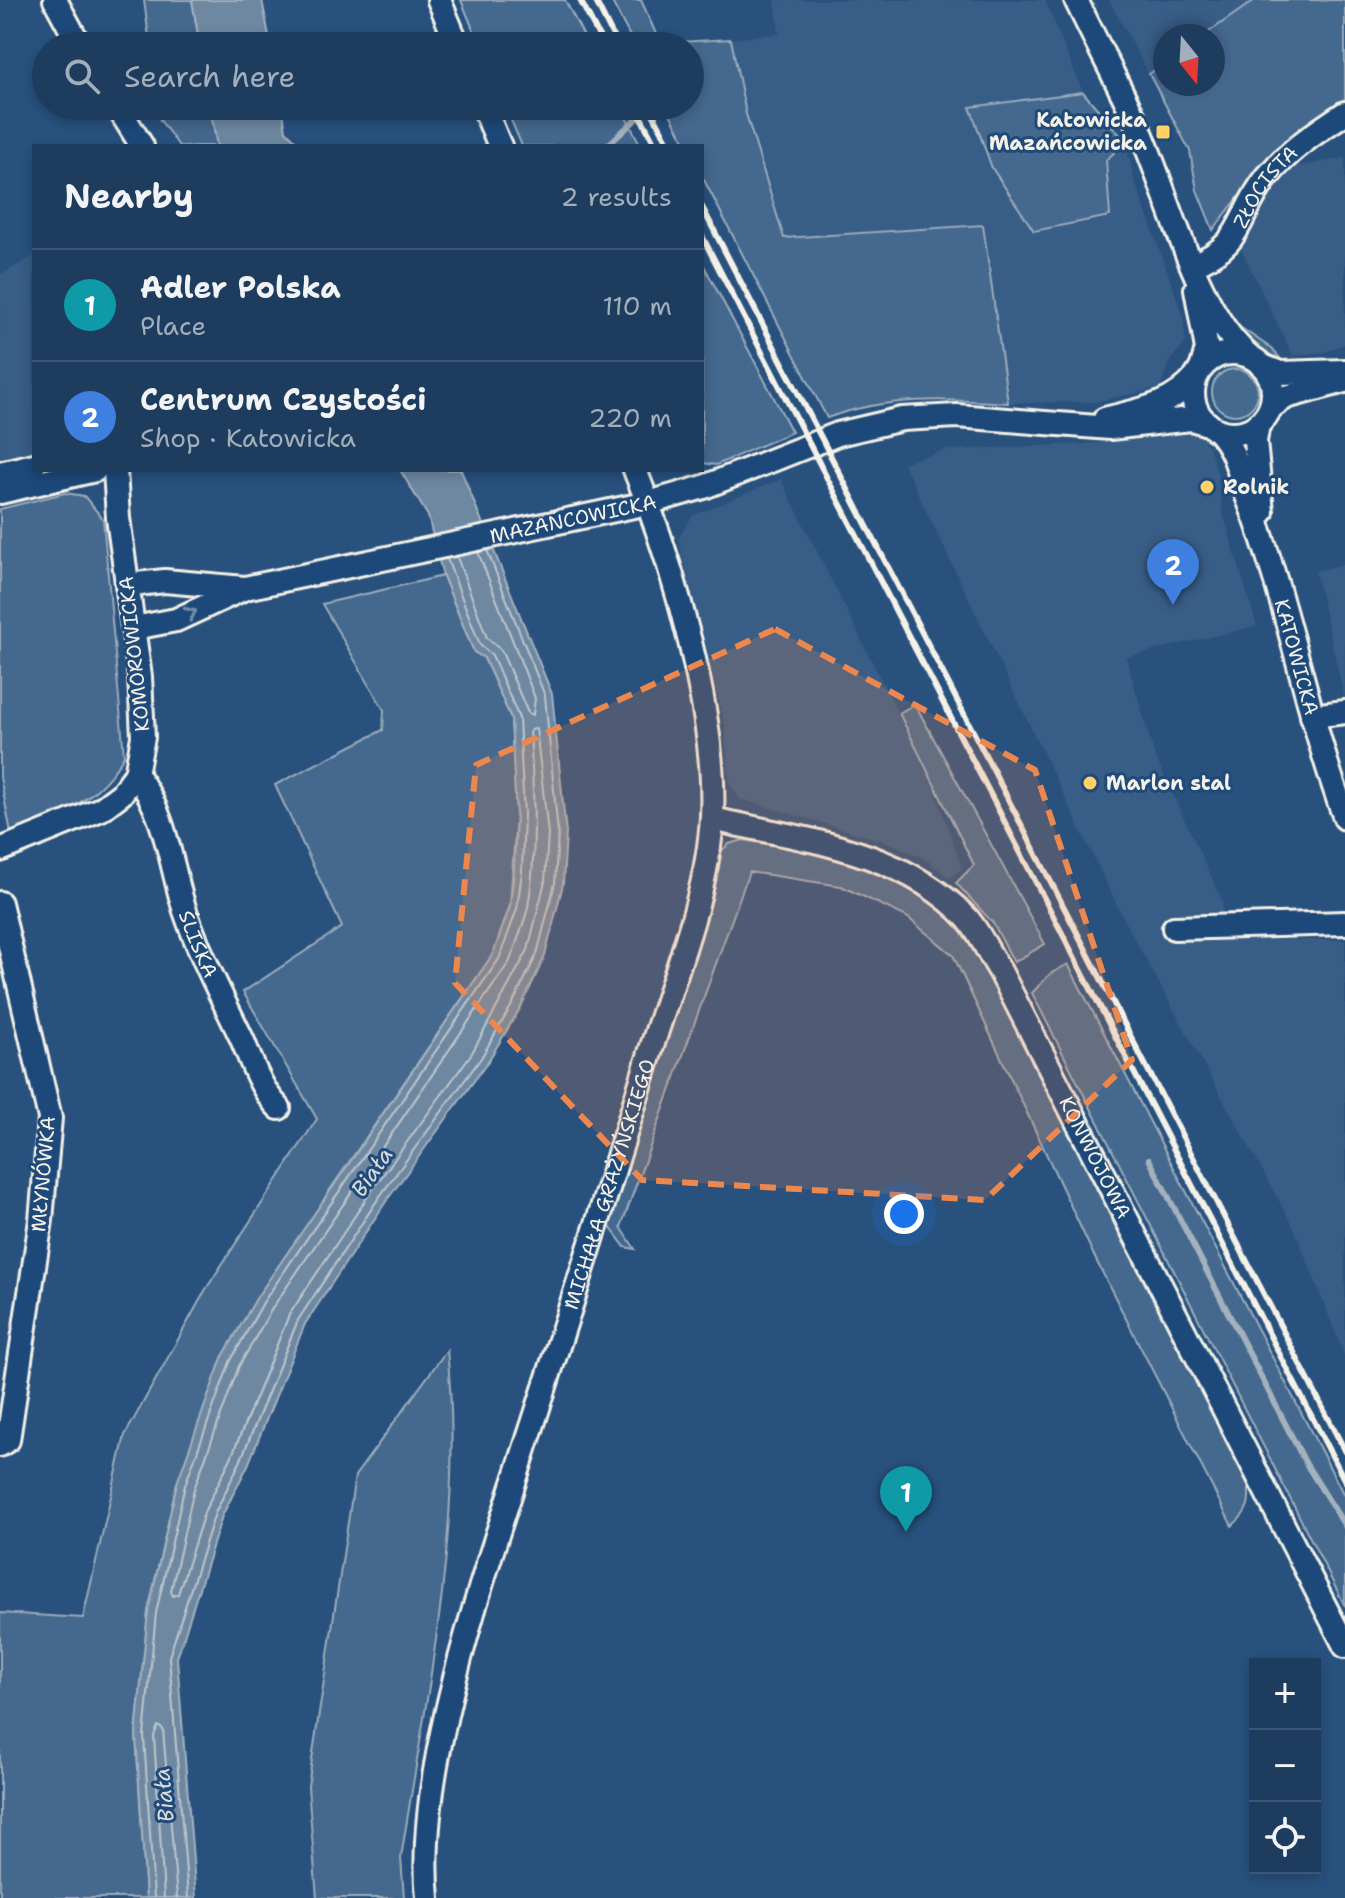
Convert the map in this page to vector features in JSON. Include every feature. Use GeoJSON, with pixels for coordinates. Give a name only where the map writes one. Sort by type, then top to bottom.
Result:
{"type":"FeatureCollection","features":[{"type":"Feature","properties":{"kind":"street"},"geometry":{"type":"LineString","coordinates":[[55,0],[72,32]]}},
{"type":"Feature","properties":{"kind":"street"},"geometry":{"type":"LineString","coordinates":[[439,0],[452,32]]}},
{"type":"Feature","properties":{"kind":"street"},"geometry":{"type":"LineString","coordinates":[[1076,0],[1138,127],[1192,265],[1231,340],[1256,361],[1273,387],[1264,416]]}},
{"type":"Feature","properties":{"kind":"street","name":"ZŁOCISTA"},"geometry":{"type":"LineString","coordinates":[[1192,265],[1227,247],[1250,203],[1279,164],[1298,145],[1345,113]]}},
{"type":"Feature","properties":{"kind":"street"},"geometry":{"type":"LineString","coordinates":[[126,120],[141,144]]}},
{"type":"Feature","properties":{"kind":"street"},"geometry":{"type":"LineString","coordinates":[[489,120],[499,144]]}},
{"type":"Feature","properties":{"kind":"street"},"geometry":{"type":"LineString","coordinates":[[1192,265],[1207,349],[1199,372],[1195,407],[1213,427],[1239,432],[1286,397],[1345,381]]}},
{"type":"Feature","properties":{"kind":"street"},"geometry":{"type":"LineString","coordinates":[[1199,372],[1227,352],[1280,373],[1345,371]]}},
{"type":"Feature","properties":{"kind":"street","name":"MAZAŃCOWICKA"},"geometry":{"type":"LineString","coordinates":[[1084,424],[1163,404],[1180,395],[1199,372]]}},
{"type":"Feature","properties":{"kind":"street","name":"MAZAŃCOWICKA"},"geometry":{"type":"LineString","coordinates":[[134,628],[176,620],[245,588],[648,503],[704,487],[870,424],[957,416],[1138,427],[1191,419],[1213,427]]}},
{"type":"Feature","properties":{"kind":"street","name":"KATOWICKA"},"geometry":{"type":"LineString","coordinates":[[1264,416],[1255,441],[1264,541]]}},
{"type":"Feature","properties":{"kind":"street","name":"KATOWICKA"},"geometry":{"type":"LineString","coordinates":[[1213,427],[1231,445],[1264,541],[1312,716],[1345,818]]}},
{"type":"Feature","properties":{"kind":"street"},"geometry":{"type":"LineString","coordinates":[[0,473],[32,465]]}},
{"type":"Feature","properties":{"kind":"street"},"geometry":{"type":"LineString","coordinates":[[0,492],[86,472]]}},
{"type":"Feature","properties":{"kind":"street","name":"KOMOROWICKA"},"geometry":{"type":"LineString","coordinates":[[115,472],[134,628],[143,737],[136,774]]}},
{"type":"Feature","properties":{"kind":"street","name":"MICHAŁA GRAŻYŃSKIEGO"},"geometry":{"type":"LineString","coordinates":[[428,1898],[425,1870],[437,1770],[465,1632],[593,1242],[689,927],[712,819],[707,727],[648,503],[636,472]]}},
{"type":"Feature","properties":{"kind":"street","name":"MAZAŃCOWICKA"},"geometry":{"type":"LineString","coordinates":[[127,585],[165,581],[245,588]]}},
{"type":"Feature","properties":{"kind":"street"},"geometry":{"type":"LineString","coordinates":[[1312,716],[1345,712]]}},
{"type":"Feature","properties":{"kind":"street"},"geometry":{"type":"LineString","coordinates":[[0,850],[101,809],[121,794],[136,774]]}},
{"type":"Feature","properties":{"kind":"street","name":"ŚLISKA"},"geometry":{"type":"LineString","coordinates":[[136,774],[153,797],[166,830],[185,910],[202,954],[263,1085],[279,1108]]}},
{"type":"Feature","properties":{"kind":"street","name":"KONWOJOWA"},"geometry":{"type":"LineString","coordinates":[[712,819],[879,860],[933,887],[969,921],[1000,971],[1345,1646]]}},
{"type":"Feature","properties":{"kind":"street","name":"MŁYNÓWKA"},"geometry":{"type":"LineString","coordinates":[[0,903],[50,1118],[41,1220],[8,1440],[0,1445]]}},
{"type":"Feature","properties":{"kind":"street"},"geometry":{"type":"LineString","coordinates":[[1174,928],[1345,923]]}},
{"type":"Feature","properties":{"kind":"highlighted area"},"geometry":{"type":"Polygon","coordinates":[[[775,629],[1035,770],[1132,1060],[985,1200],[642,1180],[455,983],[476,765],[775,629]]]}},
{"type":"Feature","properties":{"kind":"shaded area"},"geometry":{"type":"Polygon","coordinates":[[[144,0],[192,0],[198,32],[148,32],[144,0]]]}},
{"type":"Feature","properties":{"kind":"shaded area"},"geometry":{"type":"Polygon","coordinates":[[[461,0],[565,0],[582,32],[474,32],[461,0]]]}},
{"type":"Feature","properties":{"kind":"shaded area"},"geometry":{"type":"Polygon","coordinates":[[[611,0],[641,0],[655,32],[628,32],[611,0]]]}},
{"type":"Feature","properties":{"kind":"shaded area"},"geometry":{"type":"Polygon","coordinates":[[[775,0],[1045,0],[1083,92],[970,107],[1106,160],[1126,142],[1133,176],[1183,315],[1186,343],[1172,358],[1160,388],[1095,402],[1008,403],[982,225],[784,238],[746,114],[731,39],[779,33],[775,0]]]}},
{"type":"Feature","properties":{"kind":"shaded area"},"geometry":{"type":"Polygon","coordinates":[[[1109,0],[1255,0],[1220,24],[1153,24],[1153,71],[1149,74],[1109,0]]]}},
{"type":"Feature","properties":{"kind":"shaded area"},"geometry":{"type":"Polygon","coordinates":[[[1255,0],[1345,0],[1345,99],[1290,137],[1262,167],[1213,230],[1197,190],[1190,151],[1161,96],[1225,96],[1225,24],[1220,24],[1255,0]]]}},
{"type":"Feature","properties":{"kind":"shaded area"},"geometry":{"type":"Polygon","coordinates":[[[731,39],[746,114],[784,238],[983,225],[1008,403],[917,401],[872,406],[827,418],[704,180],[704,144],[686,144],[673,120],[704,120],[704,41],[731,39]]]}},
{"type":"Feature","properties":{"kind":"shaded area"},"geometry":{"type":"Polygon","coordinates":[[[1083,92],[1126,142],[1106,160],[1110,216],[1034,231],[992,168],[970,107],[1083,92]]]}},
{"type":"Feature","properties":{"kind":"shaded area"},"geometry":{"type":"Polygon","coordinates":[[[160,120],[212,120],[217,144],[178,144],[160,120]]]}},
{"type":"Feature","properties":{"kind":"shaded area"},"geometry":{"type":"Polygon","coordinates":[[[511,120],[627,120],[640,144],[521,144],[511,120]]]}},
{"type":"Feature","properties":{"kind":"shaded area"},"geometry":{"type":"Polygon","coordinates":[[[1345,158],[1345,344],[1325,352],[1293,356],[1231,228],[1282,169],[1345,158]]]}},
{"type":"Feature","properties":{"kind":"shaded area"},"geometry":{"type":"Polygon","coordinates":[[[32,257],[32,457],[0,465],[0,275],[32,257]]]}},
{"type":"Feature","properties":{"kind":"shaded area"},"geometry":{"type":"Polygon","coordinates":[[[704,266],[792,432],[716,465],[704,463],[704,266]]]}},
{"type":"Feature","properties":{"kind":"shaded area"},"geometry":{"type":"Polygon","coordinates":[[[1234,323],[1272,349],[1287,366],[1249,344],[1234,323]]]}},
{"type":"Feature","properties":{"kind":"shaded area"},"geometry":{"type":"Polygon","coordinates":[[[1235,369],[1251,376],[1258,392],[1251,408],[1235,415],[1219,408],[1212,392],[1219,376],[1235,369]]]}},
{"type":"Feature","properties":{"kind":"shaded area"},"geometry":{"type":"Polygon","coordinates":[[[1186,434],[1201,436],[1210,448],[1219,479],[1222,510],[1257,626],[1126,657],[1155,756],[1223,902],[1221,940],[1345,940],[1345,1357],[1294,1228],[1125,922],[903,463],[945,450],[1081,444],[1186,434]]]}},
{"type":"Feature","properties":{"kind":"shaded area"},"geometry":{"type":"Polygon","coordinates":[[[781,479],[930,777],[962,868],[950,878],[925,859],[890,843],[740,799],[729,783],[725,726],[678,539],[692,516],[781,479]]]}},
{"type":"Feature","properties":{"kind":"shaded area"},"geometry":{"type":"Polygon","coordinates":[[[65,493],[84,496],[103,519],[124,755],[114,771],[90,796],[61,813],[11,833],[0,777],[0,509],[65,493]]]}},
{"type":"Feature","properties":{"kind":"shaded area"},"geometry":{"type":"Polygon","coordinates":[[[1345,564],[1345,701],[1315,571],[1345,564]]]}},
{"type":"Feature","properties":{"kind":"shaded area"},"geometry":{"type":"Polygon","coordinates":[[[443,576],[474,652],[484,658],[511,718],[516,814],[510,906],[493,954],[327,1194],[177,1483],[148,1612],[136,1735],[146,1898],[0,1898],[0,1613],[83,1618],[125,1435],[206,1289],[317,1119],[243,992],[342,927],[275,785],[383,730],[384,710],[322,604],[443,576]]]}},
{"type":"Feature","properties":{"kind":"shaded area"},"geometry":{"type":"Polygon","coordinates":[[[915,704],[1045,944],[1014,962],[993,923],[956,883],[974,865],[899,713],[915,704]]]}},
{"type":"Feature","properties":{"kind":"shaded area"},"geometry":{"type":"Polygon","coordinates":[[[744,840],[836,858],[901,881],[943,911],[971,946],[995,983],[1115,1226],[1247,1479],[1248,1506],[1232,1526],[1096,1260],[953,955],[907,917],[841,886],[749,872],[621,1227],[635,1249],[625,1247],[607,1223],[717,855],[729,844],[744,840]]]}},
{"type":"Feature","properties":{"kind":"shaded area"},"geometry":{"type":"Polygon","coordinates":[[[1068,964],[1345,1497],[1345,1606],[1032,993],[1050,974],[1068,964]]]}},
{"type":"Feature","properties":{"kind":"shaded area"},"geometry":{"type":"Polygon","coordinates":[[[447,1350],[451,1478],[447,1541],[432,1669],[401,1858],[404,1898],[317,1898],[308,1786],[355,1476],[447,1350]]]}},
{"type":"Feature","properties":{"kind":"water"},"geometry":{"type":"Polygon","coordinates":[[[192,0],[262,0],[268,32],[198,32],[192,0]]]}},
{"type":"Feature","properties":{"kind":"water"},"geometry":{"type":"Polygon","coordinates":[[[212,120],[284,120],[286,131],[299,144],[217,144],[212,120]]]}},
{"type":"Feature","properties":{"kind":"water","name":"Biała"},"geometry":{"type":"Polygon","coordinates":[[[401,472],[462,472],[552,694],[566,833],[563,884],[545,956],[521,1007],[487,1063],[387,1200],[305,1324],[248,1465],[222,1516],[177,1658],[196,1898],[146,1898],[136,1735],[148,1612],[177,1483],[222,1358],[257,1297],[493,954],[510,906],[516,814],[511,718],[484,658],[474,652],[443,576],[428,516],[401,472]]]}},
{"type":"Feature","properties":{"kind":"waterway"},"geometry":{"type":"LineString","coordinates":[[609,144],[635,120]]}},
{"type":"Feature","properties":{"kind":"waterway"},"geometry":{"type":"LineString","coordinates":[[1149,1159],[1306,1464],[1345,1526]]}},
{"type":"Feature","properties":{"kind":"railway"},"geometry":{"type":"LineString","coordinates":[[580,0],[597,32]]}},
{"type":"Feature","properties":{"kind":"railway"},"geometry":{"type":"LineString","coordinates":[[595,0],[611,32]]}},
{"type":"Feature","properties":{"kind":"railway"},"geometry":{"type":"LineString","coordinates":[[642,120],[655,144]]}},
{"type":"Feature","properties":{"kind":"railway"},"geometry":{"type":"LineString","coordinates":[[656,120],[669,144]]}},
{"type":"Feature","properties":{"kind":"railway"},"geometry":{"type":"LineString","coordinates":[[704,211],[1345,1451]]}},
{"type":"Feature","properties":{"kind":"railway"},"geometry":{"type":"LineString","coordinates":[[704,240],[1345,1481]]}},
{"type":"Feature","properties":{"kind":"place","name":"Katowicka Mazańcowicka"},"geometry":{"type":"Point","coordinates":[1163,132]}},
{"type":"Feature","properties":{"kind":"place","name":"Rolnik"},"geometry":{"type":"Point","coordinates":[1207,487]}},
{"type":"Feature","properties":{"kind":"place","name":"Centrum Czystości"},"geometry":{"type":"Point","coordinates":[1173,605]}},
{"type":"Feature","properties":{"kind":"place","name":"Marlon stal"},"geometry":{"type":"Point","coordinates":[1090,783]}},
{"type":"Feature","properties":{"kind":"place","name":"Adler Polska"},"geometry":{"type":"Point","coordinates":[906,1532]}}]}
